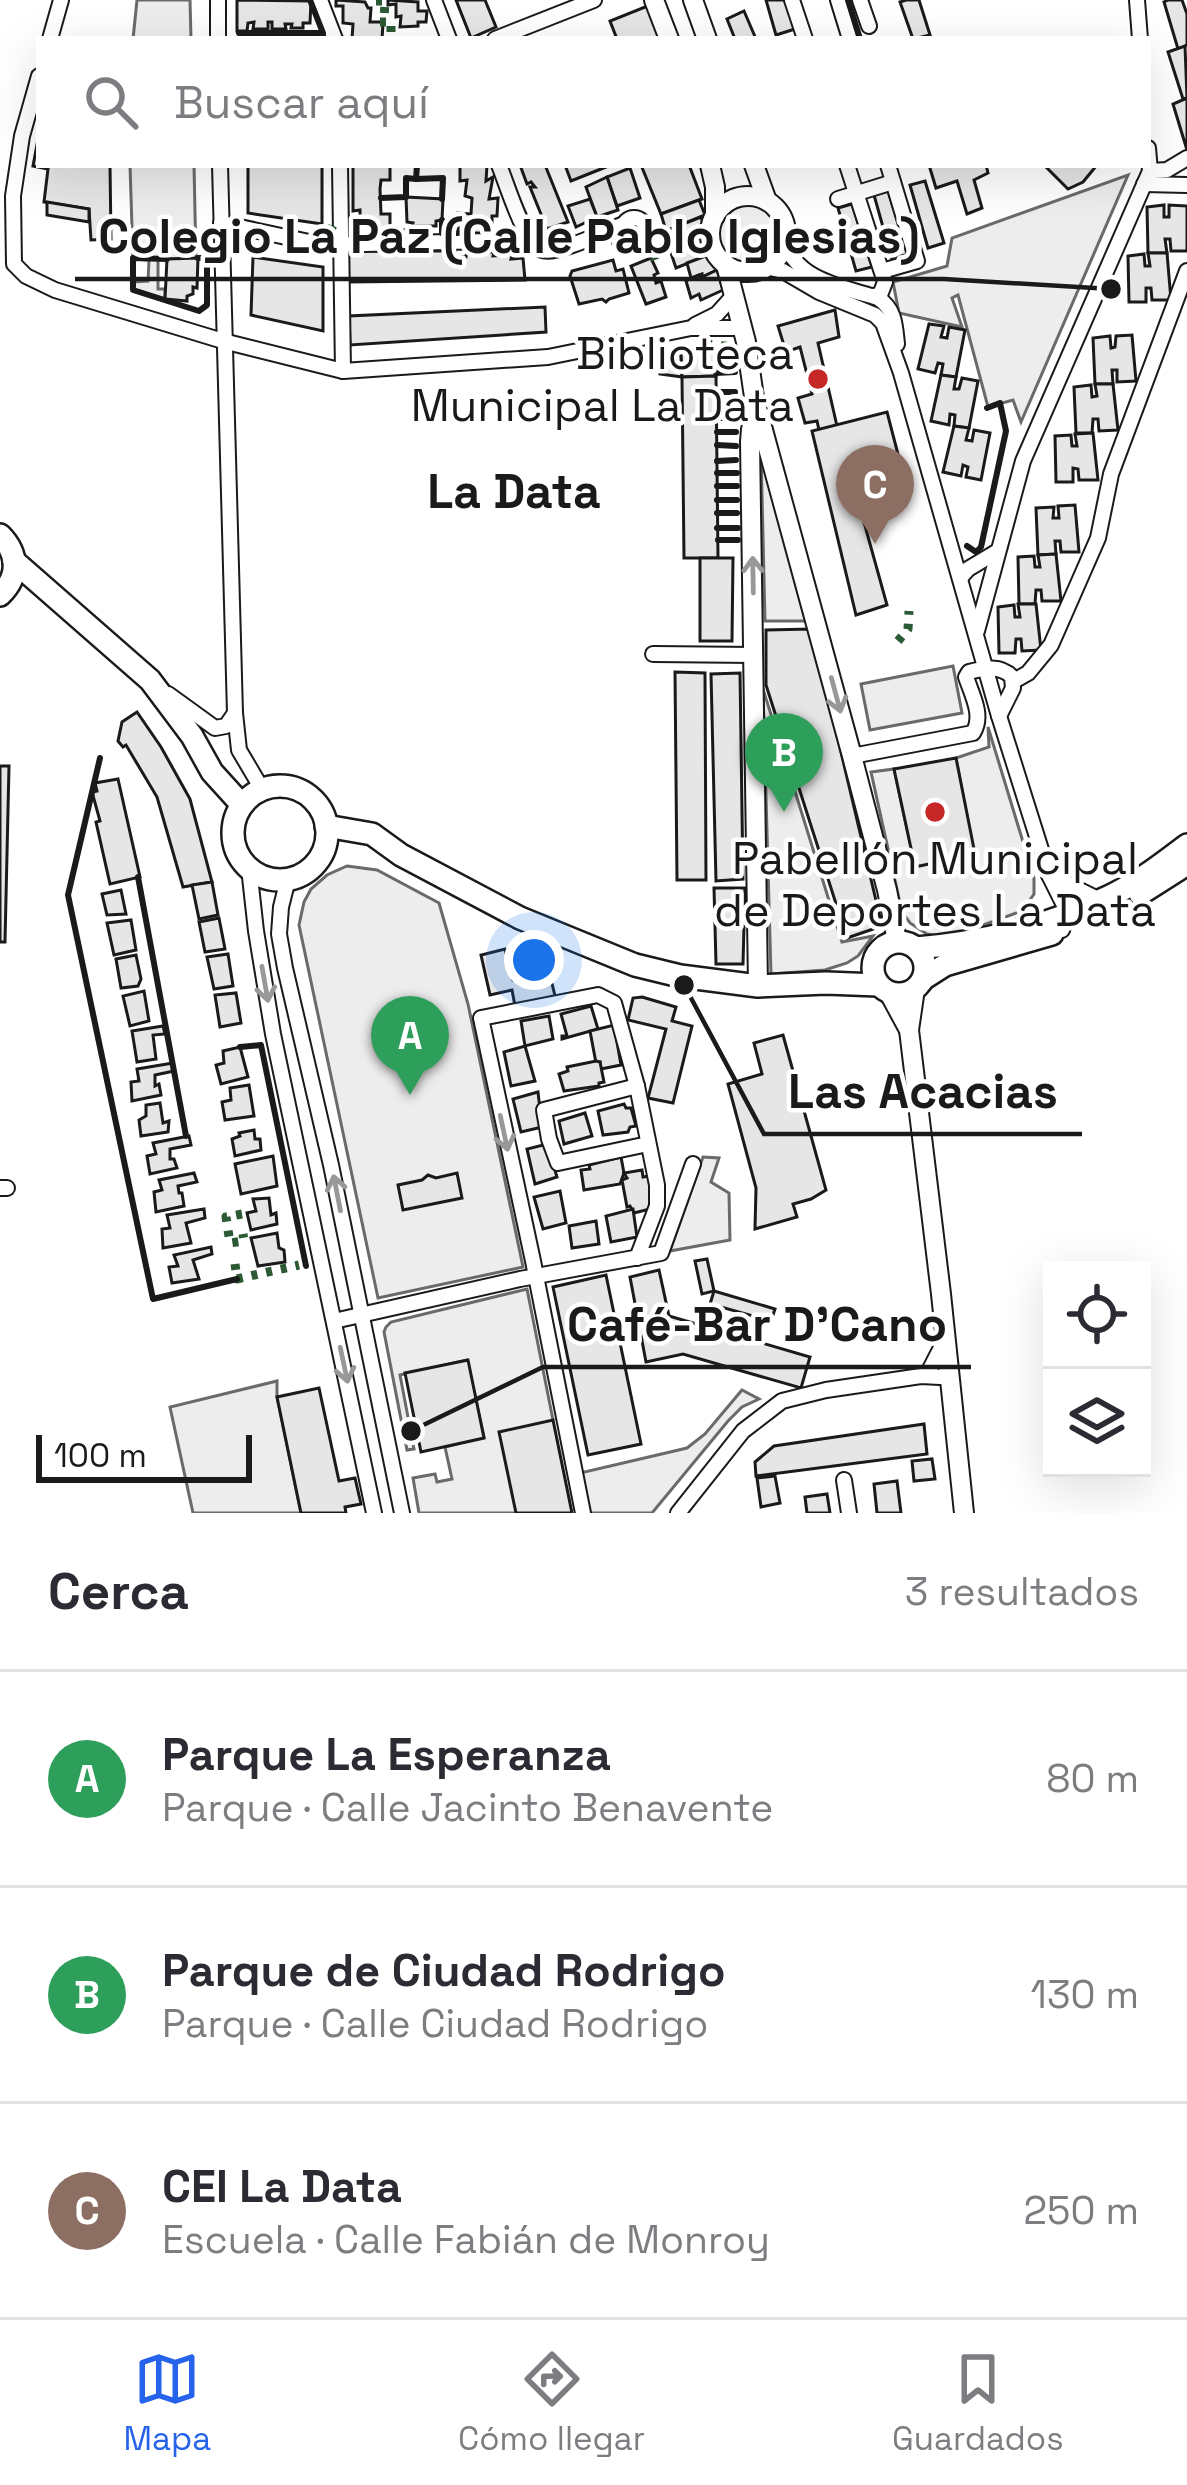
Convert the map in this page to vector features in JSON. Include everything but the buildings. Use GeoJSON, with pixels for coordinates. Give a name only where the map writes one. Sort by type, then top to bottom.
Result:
{"type":"FeatureCollection","features":[{"type":"Feature","properties":{"kind":"main road"},"geometry":{"type":"LineString","coordinates":[[654,0],[668,36]]}},
{"type":"Feature","properties":{"kind":"main road"},"geometry":{"type":"LineString","coordinates":[[692,0],[706,36]]}},
{"type":"Feature","properties":{"kind":"main road"},"geometry":{"type":"LineString","coordinates":[[710,168],[715,216],[710,237],[735,294],[754,397],[887,890],[907,945],[925,964],[909,1030],[946,1338],[932,1374],[953,1400],[964,1513]]}},
{"type":"Feature","properties":{"kind":"main road"},"geometry":{"type":"LineString","coordinates":[[735,294],[740,281],[777,259],[785,242],[782,217],[767,201],[755,168]]}},
{"type":"Feature","properties":{"kind":"main road"},"geometry":{"type":"LineString","coordinates":[[715,216],[732,200],[756,197],[767,201]]}},
{"type":"Feature","properties":{"kind":"main road"},"geometry":{"type":"LineString","coordinates":[[726,265],[757,270]]}},
{"type":"Feature","properties":{"kind":"main road"},"geometry":{"type":"LineString","coordinates":[[758,986],[750,442],[751,429],[761,420]]}},
{"type":"Feature","properties":{"kind":"main road"},"geometry":{"type":"LineString","coordinates":[[0,535],[9,544],[14,561],[13,578],[4,590]]}},
{"type":"Feature","properties":{"kind":"main road"},"geometry":{"type":"LineString","coordinates":[[14,561],[150,680],[212,772],[242,805]]}},
{"type":"Feature","properties":{"kind":"main road"},"geometry":{"type":"LineString","coordinates":[[4,590],[46,589]]}},
{"type":"Feature","properties":{"kind":"main road"},"geometry":{"type":"LineString","coordinates":[[322,854],[326,826],[314,801],[303,792],[276,786],[262,789],[242,805],[233,831],[235,844],[249,868],[260,875],[288,879],[302,874],[322,854],[337,847],[360,844],[401,856]]}},
{"type":"Feature","properties":{"kind":"main road"},"geometry":{"type":"LineString","coordinates":[[326,826],[372,834],[401,856],[520,918],[635,965],[758,986],[880,980],[898,995],[945,965],[1054,926],[1187,845]]}},
{"type":"Feature","properties":{"kind":"main road"},"geometry":{"type":"LineString","coordinates":[[909,1030],[880,980],[875,956],[886,944],[962,944],[1106,913],[1187,864]]}},
{"type":"Feature","properties":{"kind":"street"},"geometry":{"type":"LineString","coordinates":[[51,36],[61,0]]}},
{"type":"Feature","properties":{"kind":"street"},"geometry":{"type":"LineString","coordinates":[[218,0],[218,36]]}},
{"type":"Feature","properties":{"kind":"street"},"geometry":{"type":"LineString","coordinates":[[320,0],[334,36]]}},
{"type":"Feature","properties":{"kind":"street"},"geometry":{"type":"LineString","coordinates":[[434,0],[448,36]]}},
{"type":"Feature","properties":{"kind":"street"},"geometry":{"type":"LineString","coordinates":[[503,36],[594,0]]}},
{"type":"Feature","properties":{"kind":"street"},"geometry":{"type":"LineString","coordinates":[[792,0],[804,36]]}},
{"type":"Feature","properties":{"kind":"street"},"geometry":{"type":"LineString","coordinates":[[838,0],[849,36]]}},
{"type":"Feature","properties":{"kind":"street"},"geometry":{"type":"LineString","coordinates":[[860,0],[869,26]]}},
{"type":"Feature","properties":{"kind":"street"},"geometry":{"type":"LineString","coordinates":[[1137,0],[1140,36]]}},
{"type":"Feature","properties":{"kind":"street"},"geometry":{"type":"LineString","coordinates":[[36,87],[22,136],[14,196],[14,264],[26,276],[55,290],[223,341],[343,370],[548,357],[691,328],[742,328]]}},
{"type":"Feature","properties":{"kind":"street"},"geometry":{"type":"LineString","coordinates":[[1147,178],[1187,158]]}},
{"type":"Feature","properties":{"kind":"street"},"geometry":{"type":"LineString","coordinates":[[220,168],[235,713],[239,750],[262,789]]}},
{"type":"Feature","properties":{"kind":"street"},"geometry":{"type":"LineString","coordinates":[[340,168],[343,370]]}},
{"type":"Feature","properties":{"kind":"street"},"geometry":{"type":"LineString","coordinates":[[500,168],[529,240],[541,250],[554,251],[624,224]]}},
{"type":"Feature","properties":{"kind":"street"},"geometry":{"type":"LineString","coordinates":[[848,168],[882,271],[884,291],[872,296]]}},
{"type":"Feature","properties":{"kind":"street"},"geometry":{"type":"LineString","coordinates":[[882,271],[917,261],[889,168]]}},
{"type":"Feature","properties":{"kind":"street"},"geometry":{"type":"LineString","coordinates":[[977,631],[1029,446],[1147,178],[1147,168]]}},
{"type":"Feature","properties":{"kind":"street"},"geometry":{"type":"LineString","coordinates":[[1147,178],[1187,185]]}},
{"type":"Feature","properties":{"kind":"street"},"geometry":{"type":"LineString","coordinates":[[838,199],[893,182]]}},
{"type":"Feature","properties":{"kind":"street"},"geometry":{"type":"LineString","coordinates":[[221,223],[323,245],[529,240]]}},
{"type":"Feature","properties":{"kind":"street"},"geometry":{"type":"LineString","coordinates":[[785,242],[801,269],[883,301],[892,311],[901,373]]}},
{"type":"Feature","properties":{"kind":"street"},"geometry":{"type":"LineString","coordinates":[[757,270],[783,271],[883,323],[1051,880],[1054,926]]}},
{"type":"Feature","properties":{"kind":"street"},"geometry":{"type":"LineString","coordinates":[[999,716],[1014,681],[1028,674],[1052,645],[1090,558],[1111,473],[1187,271]]}},
{"type":"Feature","properties":{"kind":"street"},"geometry":{"type":"LineString","coordinates":[[691,328],[717,314],[735,294]]}},
{"type":"Feature","properties":{"kind":"street"},"geometry":{"type":"LineString","coordinates":[[962,584],[968,569],[998,550]]}},
{"type":"Feature","properties":{"kind":"street"},"geometry":{"type":"LineString","coordinates":[[951,551],[978,563]]}},
{"type":"Feature","properties":{"kind":"street"},"geometry":{"type":"LineString","coordinates":[[962,584],[972,594],[989,586]]}},
{"type":"Feature","properties":{"kind":"street"},"geometry":{"type":"LineString","coordinates":[[653,654],[755,655]]}},
{"type":"Feature","properties":{"kind":"street"},"geometry":{"type":"LineString","coordinates":[[852,756],[973,733],[978,715],[966,677],[969,672],[1005,671],[1014,681]]}},
{"type":"Feature","properties":{"kind":"street"},"geometry":{"type":"LineString","coordinates":[[150,680],[215,728],[226,726],[235,713]]}},
{"type":"Feature","properties":{"kind":"street"},"geometry":{"type":"LineString","coordinates":[[249,868],[273,1034],[374,1513]]}},
{"type":"Feature","properties":{"kind":"street"},"geometry":{"type":"LineString","coordinates":[[288,879],[281,907],[282,951],[402,1513]]}},
{"type":"Feature","properties":{"kind":"street"},"geometry":{"type":"LineString","coordinates":[[1051,880],[1100,900]]}},
{"type":"Feature","properties":{"kind":"street"},"geometry":{"type":"LineString","coordinates":[[1051,880],[1054,926]]}},
{"type":"Feature","properties":{"kind":"street"},"geometry":{"type":"LineString","coordinates":[[583,1513],[481,1018],[598,995],[614,1003],[657,1185],[657,1206],[637,1258]]}},
{"type":"Feature","properties":{"kind":"street"},"geometry":{"type":"LineString","coordinates":[[637,1086],[544,1110],[549,1139],[558,1163],[648,1144]]}},
{"type":"Feature","properties":{"kind":"street"},"geometry":{"type":"LineString","coordinates":[[334,1321],[661,1253],[693,1164]]}},
{"type":"Feature","properties":{"kind":"street"},"geometry":{"type":"LineString","coordinates":[[679,1513],[743,1431],[782,1401],[932,1374]]}},
{"type":"Feature","properties":{"kind":"street"},"geometry":{"type":"LineString","coordinates":[[844,1480],[849,1513]]}},
{"type":"Feature","properties":{"kind":"shaded area"},"geometry":{"type":"Polygon","coordinates":[[[137,0],[190,0],[191,36],[133,36],[137,0]]]}},
{"type":"Feature","properties":{"kind":"shaded area"},"geometry":{"type":"Polygon","coordinates":[[[130,168],[194,168],[196,259],[158,259],[158,289],[165,289],[165,299],[133,290],[133,282],[148,281],[149,260],[133,259],[130,168]]]}},
{"type":"Feature","properties":{"kind":"shaded area"},"geometry":{"type":"Polygon","coordinates":[[[1128,175],[1021,422],[1013,400],[988,407],[958,295],[952,298],[962,327],[899,313],[893,282],[947,266],[952,238],[1128,175]]]}},
{"type":"Feature","properties":{"kind":"shaded area"},"geometry":{"type":"Polygon","coordinates":[[[749,205],[770,214],[779,235],[770,256],[749,265],[728,256],[719,235],[728,214],[749,205]]]}},
{"type":"Feature","properties":{"kind":"shaded area"},"geometry":{"type":"Polygon","coordinates":[[[761,452],[810,621],[765,621],[761,452]]]}},
{"type":"Feature","properties":{"kind":"shaded area"},"geometry":{"type":"Polygon","coordinates":[[[953,666],[962,713],[870,730],[861,684],[953,666]]]}},
{"type":"Feature","properties":{"kind":"shaded area"},"geometry":{"type":"Polygon","coordinates":[[[763,689],[842,942],[873,936],[858,956],[825,970],[771,974],[763,689]]]}},
{"type":"Feature","properties":{"kind":"shaded area"},"geometry":{"type":"Polygon","coordinates":[[[988,727],[1034,878],[1034,894],[1022,911],[964,932],[927,934],[902,912],[871,772],[894,769],[915,866],[974,854],[956,758],[989,747],[988,727]]]}},
{"type":"Feature","properties":{"kind":"shaded area"},"geometry":{"type":"Polygon","coordinates":[[[347,866],[377,870],[439,903],[468,1004],[523,1267],[378,1298],[299,925],[311,889],[347,866]]]}},
{"type":"Feature","properties":{"kind":"shaded area"},"geometry":{"type":"Polygon","coordinates":[[[703,1157],[719,1158],[711,1182],[729,1193],[730,1240],[670,1251],[703,1157]]]}},
{"type":"Feature","properties":{"kind":"shaded area"},"geometry":{"type":"Polygon","coordinates":[[[527,1289],[553,1420],[516,1513],[419,1513],[413,1478],[435,1474],[437,1482],[452,1479],[445,1447],[484,1437],[467,1360],[400,1375],[414,1449],[407,1450],[386,1327],[527,1289]]]}},
{"type":"Feature","properties":{"kind":"shaded area"},"geometry":{"type":"Polygon","coordinates":[[[277,1381],[301,1513],[193,1513],[170,1407],[277,1381]]]}},
{"type":"Feature","properties":{"kind":"shaded area"},"geometry":{"type":"Polygon","coordinates":[[[742,1390],[759,1399],[728,1421],[652,1513],[590,1513],[580,1473],[687,1448],[742,1390]]]}},
{"type":"Feature","properties":{"kind":"hedge"},"geometry":{"type":"LineString","coordinates":[[376,1],[385,1],[384,20]]}},
{"type":"Feature","properties":{"kind":"hedge"},"geometry":{"type":"LineString","coordinates":[[380,22],[391,22],[391,36]]}},
{"type":"Feature","properties":{"kind":"hedge"},"geometry":{"type":"LineString","coordinates":[[318,235],[329,235],[334,222]]}},
{"type":"Feature","properties":{"kind":"hedge"},"geometry":{"type":"LineString","coordinates":[[591,245],[614,234],[616,244],[628,252],[649,242],[655,260]]}},
{"type":"Feature","properties":{"kind":"hedge"},"geometry":{"type":"LineString","coordinates":[[706,344],[733,347],[735,372]]}},
{"type":"Feature","properties":{"kind":"hedge"},"geometry":{"type":"LineString","coordinates":[[898,641],[908,629],[909,611]]}},
{"type":"Feature","properties":{"kind":"hedge"},"geometry":{"type":"LineString","coordinates":[[242,1214],[226,1217],[230,1243],[244,1241],[243,1234]]}},
{"type":"Feature","properties":{"kind":"hedge"},"geometry":{"type":"LineString","coordinates":[[235,1264],[237,1279],[299,1265]]}},
{"type":"Feature","properties":{"kind":"wall"},"geometry":{"type":"LineString","coordinates":[[239,33],[323,33],[310,0]]}},
{"type":"Feature","properties":{"kind":"wall"},"geometry":{"type":"LineString","coordinates":[[848,0],[859,36]]}},
{"type":"Feature","properties":{"kind":"wall"},"geometry":{"type":"LineString","coordinates":[[417,168],[416,179],[443,178],[442,199]]}},
{"type":"Feature","properties":{"kind":"wall"},"geometry":{"type":"LineString","coordinates":[[381,198],[406,197],[406,178],[416,179]]}},
{"type":"Feature","properties":{"kind":"wall"},"geometry":{"type":"LineString","coordinates":[[442,220],[442,233],[458,233]]}},
{"type":"Feature","properties":{"kind":"wall"},"geometry":{"type":"LineString","coordinates":[[390,233],[408,231]]}},
{"type":"Feature","properties":{"kind":"wall"},"geometry":{"type":"LineString","coordinates":[[167,259],[133,258],[133,290],[199,311],[207,305],[207,258],[198,258]]}},
{"type":"Feature","properties":{"kind":"wall"},"geometry":{"type":"LineString","coordinates":[[716,373],[735,372]]}},
{"type":"Feature","properties":{"kind":"wall"},"geometry":{"type":"LineString","coordinates":[[716,392],[735,392]]}},
{"type":"Feature","properties":{"kind":"wall"},"geometry":{"type":"LineString","coordinates":[[967,546],[976,552],[981,547],[1006,431],[1000,403],[987,408]]}},
{"type":"Feature","properties":{"kind":"wall"},"geometry":{"type":"LineString","coordinates":[[717,407],[736,406]]}},
{"type":"Feature","properties":{"kind":"wall"},"geometry":{"type":"LineString","coordinates":[[717,418],[736,418]]}},
{"type":"Feature","properties":{"kind":"wall"},"geometry":{"type":"LineString","coordinates":[[717,432],[736,432]]}},
{"type":"Feature","properties":{"kind":"wall"},"geometry":{"type":"LineString","coordinates":[[717,445],[736,446]]}},
{"type":"Feature","properties":{"kind":"wall"},"geometry":{"type":"LineString","coordinates":[[717,461],[736,460]]}},
{"type":"Feature","properties":{"kind":"wall"},"geometry":{"type":"LineString","coordinates":[[717,473],[737,473]]}},
{"type":"Feature","properties":{"kind":"wall"},"geometry":{"type":"LineString","coordinates":[[717,486],[737,486]]}},
{"type":"Feature","properties":{"kind":"wall"},"geometry":{"type":"LineString","coordinates":[[717,500],[737,500]]}},
{"type":"Feature","properties":{"kind":"wall"},"geometry":{"type":"LineString","coordinates":[[717,513],[737,513]]}},
{"type":"Feature","properties":{"kind":"wall"},"geometry":{"type":"LineString","coordinates":[[717,528],[738,528]]}},
{"type":"Feature","properties":{"kind":"wall"},"geometry":{"type":"LineString","coordinates":[[718,540],[738,540]]}},
{"type":"Feature","properties":{"kind":"wall"},"geometry":{"type":"LineString","coordinates":[[100,758],[68,895],[153,1299],[237,1279]]}},
{"type":"Feature","properties":{"kind":"wall"},"geometry":{"type":"LineString","coordinates":[[138,877],[186,1136]]}},
{"type":"Feature","properties":{"kind":"wall"},"geometry":{"type":"LineString","coordinates":[[240,1047],[261,1045],[306,1266]]}},
{"type":"Feature","properties":{"kind":"place","name":"Colegio La Paz (Calle Pablo Iglesias)"},"geometry":{"type":"Point","coordinates":[1111,289]}},
{"type":"Feature","properties":{"kind":"place","name":"Biblioteca Municipal La Data"},"geometry":{"type":"Point","coordinates":[818,379]}},
{"type":"Feature","properties":{"kind":"place","name":"CEI La Data"},"geometry":{"type":"Point","coordinates":[875,544]}},
{"type":"Feature","properties":{"kind":"place","name":"Parque de Ciudad Rodrigo"},"geometry":{"type":"Point","coordinates":[784,812]}},
{"type":"Feature","properties":{"kind":"place","name":"Pabellón Municipal de Deportes La Data"},"geometry":{"type":"Point","coordinates":[935,812]}},
{"type":"Feature","properties":{"kind":"place","name":"Las Acacias"},"geometry":{"type":"Point","coordinates":[684,985]}},
{"type":"Feature","properties":{"kind":"place","name":"Parque La Esperanza"},"geometry":{"type":"Point","coordinates":[410,1095]}},
{"type":"Feature","properties":{"kind":"place","name":"Café-Bar D'Cano"},"geometry":{"type":"Point","coordinates":[411,1431]}},
{"type":"Feature","properties":{"kind":"district","name":"La Data"},"geometry":{"type":"Point","coordinates":[514,491]}}]}
